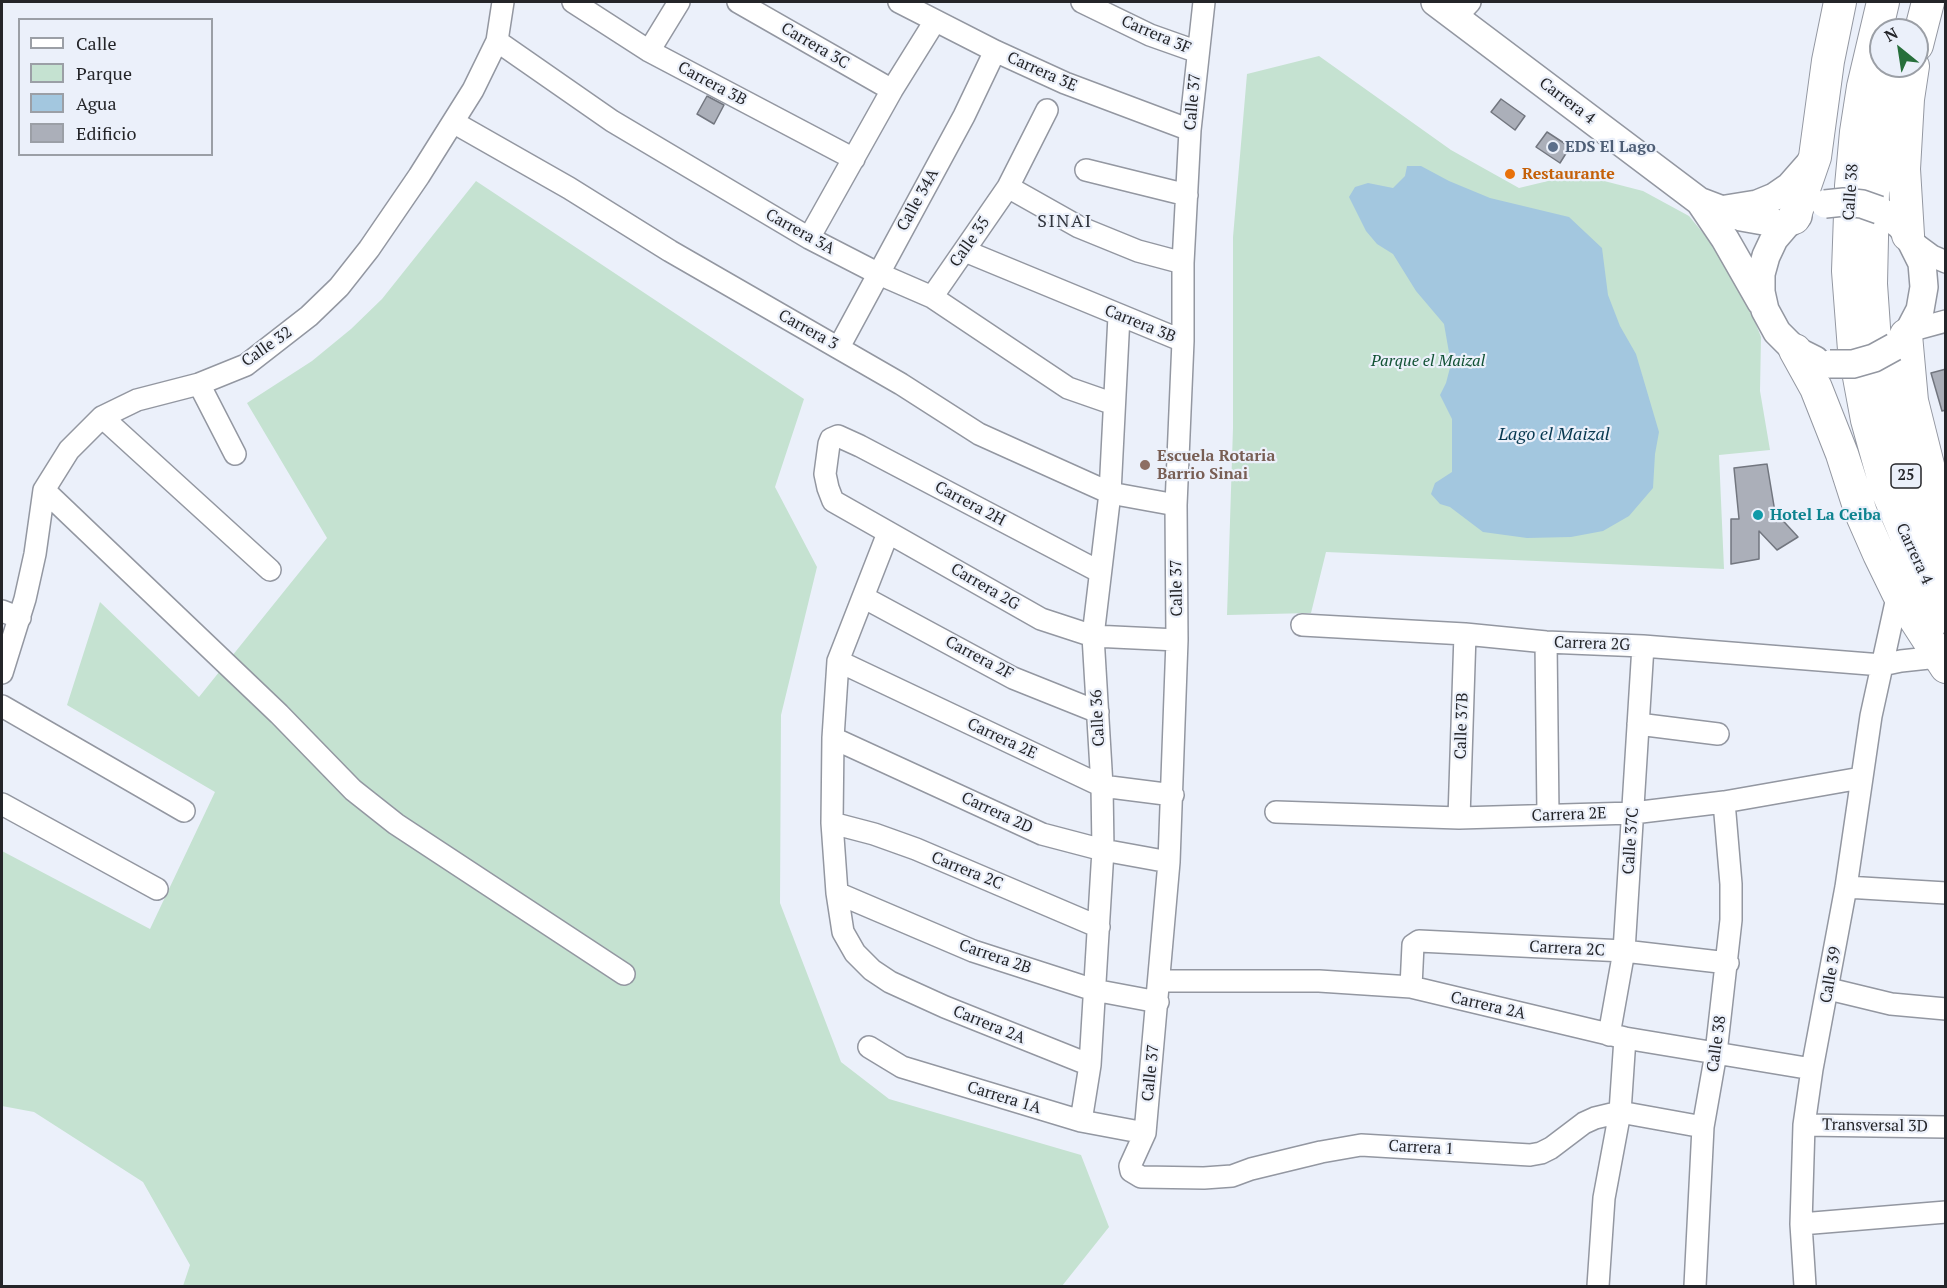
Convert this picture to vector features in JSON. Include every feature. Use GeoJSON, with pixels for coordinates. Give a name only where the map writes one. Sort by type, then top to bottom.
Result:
{"type":"FeatureCollection","features":[{"type":"Feature","properties":{"kind":"highway"},"geometry":{"type":"LineString","coordinates":[[1790,221],[1815,157],[1828,61],[1840,2]]}},
{"type":"Feature","properties":{"kind":"highway","name":"Calle 38"},"geometry":{"type":"LineString","coordinates":[[1870,382],[1850,315],[1848,220],[1859,109],[1883,2]]}},
{"type":"Feature","properties":{"kind":"highway"},"geometry":{"type":"LineString","coordinates":[[1905,18],[1910,2]]}},
{"type":"Feature","properties":{"kind":"highway"},"geometry":{"type":"LineString","coordinates":[[1924,18],[1928,2]]}},
{"type":"Feature","properties":{"kind":"highway","name":"Calle 38"},"geometry":{"type":"LineString","coordinates":[[1870,382],[1875,342],[1871,284],[1872,224],[1882,123],[1891,78]]}},
{"type":"Feature","properties":{"kind":"highway"},"geometry":{"type":"LineString","coordinates":[[1911,78],[1904,170],[1911,238]]}},
{"type":"Feature","properties":{"kind":"highway"},"geometry":{"type":"LineString","coordinates":[[1903,338],[1914,413],[1930,477],[1946,518]]}},
{"type":"Feature","properties":{"kind":"highway"},"geometry":{"type":"LineString","coordinates":[[1795,350],[1816,388],[1842,454],[1861,513],[1898,593],[1942,662]]}},
{"type":"Feature","properties":{"kind":"highway","name":"Carrera 4"},"geometry":{"type":"LineString","coordinates":[[1870,382],[1910,488],[1946,568]]}},
{"type":"Feature","properties":{"kind":"highway","name":"Carrera 4"},"geometry":{"type":"LineString","coordinates":[[1870,382],[1876,457],[1886,488],[1917,562],[1946,616]]}},
{"type":"Feature","properties":{"kind":"main road","name":"Carrera 4"},"geometry":{"type":"LineString","coordinates":[[1454,7],[1709,205],[1741,217],[1790,221]]}},
{"type":"Feature","properties":{"kind":"main road"},"geometry":{"type":"LineString","coordinates":[[1709,205],[1757,204],[1790,186],[1815,157]]}},
{"type":"Feature","properties":{"kind":"main road"},"geometry":{"type":"LineString","coordinates":[[1853,203],[1879,210],[1900,225],[1911,238],[1922,264],[1924,287],[1920,310],[1903,338],[1874,358],[1853,364],[1830,364],[1812,359],[1795,350],[1777,332],[1765,310],[1761,292],[1761,274],[1774,239],[1790,221],[1809,209],[1826,204],[1853,203]]}},
{"type":"Feature","properties":{"kind":"main road","name":"Carrera 4"},"geometry":{"type":"LineString","coordinates":[[1709,205],[1725,239],[1765,310]]}},
{"type":"Feature","properties":{"kind":"street","name":"Calle 32"},"geometry":{"type":"LineString","coordinates":[[2,673],[11,614],[35,554],[44,490],[69,450],[102,417],[137,400],[199,384],[246,365],[309,316],[339,287],[413,185],[474,90],[497,41],[503,2]]}},
{"type":"Feature","properties":{"kind":"street","name":"Carrera 3B"},"geometry":{"type":"LineString","coordinates":[[573,2],[649,51],[854,159]]}},
{"type":"Feature","properties":{"kind":"street"},"geometry":{"type":"LineString","coordinates":[[649,51],[679,2]]}},
{"type":"Feature","properties":{"kind":"street","name":"Carrera 3C"},"geometry":{"type":"LineString","coordinates":[[738,2],[892,90]]}},
{"type":"Feature","properties":{"kind":"street","name":"Carrera 3E"},"geometry":{"type":"LineString","coordinates":[[899,2],[995,51],[1099,96],[1191,130]]}},
{"type":"Feature","properties":{"kind":"street","name":"Carrera 3F"},"geometry":{"type":"LineString","coordinates":[[1085,2],[1150,35],[1198,52]]}},
{"type":"Feature","properties":{"kind":"street","name":"Calle 37"},"geometry":{"type":"LineString","coordinates":[[1131,1171],[1130,1166],[1145,1133],[1169,861],[1178,640],[1176,505],[1183,341],[1183,263],[1191,130],[1204,2]]}},
{"type":"Feature","properties":{"kind":"street"},"geometry":{"type":"LineString","coordinates":[[809,238],[892,90],[935,21]]}},
{"type":"Feature","properties":{"kind":"street","name":"Carrera 3A"},"geometry":{"type":"LineString","coordinates":[[497,41],[612,121],[809,238],[879,274],[932,297],[1068,388],[1114,404]]}},
{"type":"Feature","properties":{"kind":"street","name":"Calle 34A"},"geometry":{"type":"LineString","coordinates":[[839,347],[964,116],[995,51]]}},
{"type":"Feature","properties":{"kind":"street","name":"Calle 35"},"geometry":{"type":"LineString","coordinates":[[932,297],[1008,187],[1047,110]]}},
{"type":"Feature","properties":{"kind":"street","name":"Carrera 3"},"geometry":{"type":"LineString","coordinates":[[453,122],[569,188],[670,251],[839,347],[979,434],[1110,493],[1176,505]]}},
{"type":"Feature","properties":{"kind":"street"},"geometry":{"type":"LineString","coordinates":[[1086,170],[1186,195]]}},
{"type":"Feature","properties":{"kind":"street"},"geometry":{"type":"LineString","coordinates":[[1008,187],[1079,227],[1138,251],[1183,263]]}},
{"type":"Feature","properties":{"kind":"street"},"geometry":{"type":"LineString","coordinates":[[1911,238],[1932,256],[1946,262]]}},
{"type":"Feature","properties":{"kind":"street","name":"Carrera 3B"},"geometry":{"type":"LineString","coordinates":[[965,251],[1183,341]]}},
{"type":"Feature","properties":{"kind":"street","name":"Calle 36"},"geometry":{"type":"LineString","coordinates":[[1081,1120],[1090,1065],[1103,850],[1102,786],[1093,636],[1110,493],[1119,316]]}},
{"type":"Feature","properties":{"kind":"street"},"geometry":{"type":"LineString","coordinates":[[1903,338],[1946,321]]}},
{"type":"Feature","properties":{"kind":"street"},"geometry":{"type":"LineString","coordinates":[[199,384],[235,453]]}},
{"type":"Feature","properties":{"kind":"street"},"geometry":{"type":"LineString","coordinates":[[102,417],[270,570]]}},
{"type":"Feature","properties":{"kind":"street","name":"Carrera 2G"},"geometry":{"type":"LineString","coordinates":[[838,436],[831,439],[828,444],[825,474],[833,501],[1041,619],[1093,636],[1178,640]]}},
{"type":"Feature","properties":{"kind":"street","name":"Carrera 2H"},"geometry":{"type":"LineString","coordinates":[[838,436],[1100,572]]}},
{"type":"Feature","properties":{"kind":"street"},"geometry":{"type":"LineString","coordinates":[[44,490],[279,714],[353,790],[396,824],[624,974]]}},
{"type":"Feature","properties":{"kind":"street","name":"Carrera 2A"},"geometry":{"type":"LineString","coordinates":[[888,532],[838,661],[833,738],[832,823],[837,893],[843,932],[855,953],[872,970],[890,982],[945,1007],[1090,1065]]}},
{"type":"Feature","properties":{"kind":"street","name":"Calle 39"},"geometry":{"type":"LineString","coordinates":[[1805,1287],[1801,1224],[1804,1125],[1846,887],[1870,716],[1898,593]]}},
{"type":"Feature","properties":{"kind":"street","name":"Carrera 2F"},"geometry":{"type":"LineString","coordinates":[[863,597],[1013,678],[1098,712]]}},
{"type":"Feature","properties":{"kind":"street","name":"Carrera 2G"},"geometry":{"type":"LineString","coordinates":[[1302,625],[1465,634],[1546,642],[1643,646],[1882,665]]}},
{"type":"Feature","properties":{"kind":"street","name":"Calle 37B"},"geometry":{"type":"LineString","coordinates":[[1459,818],[1465,634]]}},
{"type":"Feature","properties":{"kind":"street"},"geometry":{"type":"LineString","coordinates":[[1546,642],[1548,815]]}},
{"type":"Feature","properties":{"kind":"street","name":"Calle 37C"},"geometry":{"type":"LineString","coordinates":[[1598,1287],[1604,1198],[1620,1112],[1617,1036],[1643,646]]}},
{"type":"Feature","properties":{"kind":"street","name":"Carrera 2E"},"geometry":{"type":"LineString","coordinates":[[838,661],[1102,786],[1173,795]]}},
{"type":"Feature","properties":{"kind":"street"},"geometry":{"type":"LineString","coordinates":[[1882,665],[1901,661],[1942,662]]}},
{"type":"Feature","properties":{"kind":"street"},"geometry":{"type":"LineString","coordinates":[[2,706],[184,811]]}},
{"type":"Feature","properties":{"kind":"street"},"geometry":{"type":"LineString","coordinates":[[1638,724],[1718,734]]}},
{"type":"Feature","properties":{"kind":"street","name":"Carrera 2D"},"geometry":{"type":"LineString","coordinates":[[833,738],[1042,834],[1103,850],[1169,861]]}},
{"type":"Feature","properties":{"kind":"street","name":"Carrera 2E"},"geometry":{"type":"LineString","coordinates":[[1276,813],[1459,818],[1633,813],[1724,802],[1861,778]]}},
{"type":"Feature","properties":{"kind":"street","name":"Calle 38"},"geometry":{"type":"LineString","coordinates":[[1695,1287],[1703,1127],[1716,1053],[1728,963],[1731,920],[1731,884],[1724,802]]}},
{"type":"Feature","properties":{"kind":"street"},"geometry":{"type":"LineString","coordinates":[[2,804],[157,889]]}},
{"type":"Feature","properties":{"kind":"street","name":"Carrera 2C"},"geometry":{"type":"LineString","coordinates":[[832,823],[874,834],[916,849],[1100,927]]}},
{"type":"Feature","properties":{"kind":"street"},"geometry":{"type":"LineString","coordinates":[[1846,887],[1946,893]]}},
{"type":"Feature","properties":{"kind":"street","name":"Carrera 2B"},"geometry":{"type":"LineString","coordinates":[[837,893],[973,951],[1094,990],[1159,992]]}},
{"type":"Feature","properties":{"kind":"street","name":"Carrera 2C"},"geometry":{"type":"LineString","coordinates":[[1411,987],[1412,950],[1413,945],[1419,941],[1624,951],[1728,963]]}},
{"type":"Feature","properties":{"kind":"street","name":"Carrera 2A"},"geometry":{"type":"LineString","coordinates":[[1159,992],[1319,981],[1411,987],[1617,1036],[1812,1070]]}},
{"type":"Feature","properties":{"kind":"street"},"geometry":{"type":"LineString","coordinates":[[1829,989],[1891,1004],[1946,1009]]}},
{"type":"Feature","properties":{"kind":"street","name":"Carrera 1A"},"geometry":{"type":"LineString","coordinates":[[869,1047],[902,1067],[1081,1120],[1145,1133]]}},
{"type":"Feature","properties":{"kind":"street","name":"Carrera 1"},"geometry":{"type":"LineString","coordinates":[[1131,1171],[1141,1177],[1232,1176],[1251,1169],[1361,1145],[1530,1155],[1551,1148],[1584,1123],[1620,1112],[1703,1127]]}},
{"type":"Feature","properties":{"kind":"street","name":"Transversal 3D"},"geometry":{"type":"LineString","coordinates":[[1804,1125],[1946,1127]]}},
{"type":"Feature","properties":{"kind":"street"},"geometry":{"type":"LineString","coordinates":[[1801,1224],[1946,1212]]}},
{"type":"Feature","properties":{"kind":"green space","name":"Parque el Maizal"},"geometry":{"type":"Polygon","coordinates":[[[1319,56],[1451,150],[1519,188],[1577,174],[1643,191],[1689,216],[1726,261],[1743,291],[1761,337],[1760,391],[1770,450],[1719,455],[1724,569],[1326,552],[1311,613],[1227,615],[1233,428],[1233,237],[1247,74],[1319,56]]]}},
{"type":"Feature","properties":{"kind":"green space"},"geometry":{"type":"Polygon","coordinates":[[[476,181],[804,399],[775,487],[817,567],[781,715],[780,903],[841,1062],[889,1099],[1081,1155],[1109,1227],[1062,1286],[183,1286],[190,1265],[143,1182],[34,1112],[2,1106],[2,851],[150,929],[215,792],[67,705],[100,602],[199,697],[327,538],[247,403],[312,361],[351,329],[382,299],[476,181]]]}},
{"type":"Feature","properties":{"kind":"water","name":"Lago el Maizal"},"geometry":{"type":"Polygon","coordinates":[[[1407,166],[1421,166],[1449,181],[1490,198],[1569,217],[1602,248],[1608,295],[1620,326],[1636,354],[1659,432],[1653,488],[1629,516],[1603,531],[1571,537],[1527,538],[1483,532],[1450,507],[1440,504],[1431,494],[1435,483],[1452,472],[1452,419],[1440,395],[1451,364],[1444,324],[1416,291],[1393,254],[1377,244],[1366,231],[1349,197],[1355,187],[1368,183],[1393,188],[1405,176],[1407,166]]]}},
{"type":"Feature","properties":{"kind":"building"},"geometry":{"type":"Polygon","coordinates":[[[707,96],[724,105],[714,124],[697,114],[707,96]]]}},
{"type":"Feature","properties":{"kind":"building"},"geometry":{"type":"Polygon","coordinates":[[[1501,99],[1525,116],[1515,130],[1491,112],[1501,99]]]}},
{"type":"Feature","properties":{"kind":"building"},"geometry":{"type":"Polygon","coordinates":[[[1547,132],[1570,147],[1560,163],[1536,147],[1547,132]]]}},
{"type":"Feature","properties":{"kind":"building"},"geometry":{"type":"Polygon","coordinates":[[[1946,369],[1946,410],[1942,411],[1931,373],[1946,369]]]}},
{"type":"Feature","properties":{"kind":"building","name":"Hotel La Ceiba"},"geometry":{"type":"Polygon","coordinates":[[[1767,464],[1775,512],[1798,537],[1777,550],[1759,531],[1759,559],[1731,564],[1731,519],[1739,519],[1734,468],[1767,464]]]}},
{"type":"Feature","properties":{"kind":"place","name":"EDS El Lago"},"geometry":{"type":"Point","coordinates":[1553,147]}},
{"type":"Feature","properties":{"kind":"place","name":"Restaurante"},"geometry":{"type":"Point","coordinates":[1510,174]}},
{"type":"Feature","properties":{"kind":"place","name":"Escuela Rotaria Barrio Sinai"},"geometry":{"type":"Point","coordinates":[1145,465]}},
{"type":"Feature","properties":{"kind":"place","name":"Hotel La Ceiba"},"geometry":{"type":"Point","coordinates":[1758,515]}},
{"type":"Feature","properties":{"kind":"district","name":"SINAI"},"geometry":{"type":"Point","coordinates":[1065,222]}}]}
